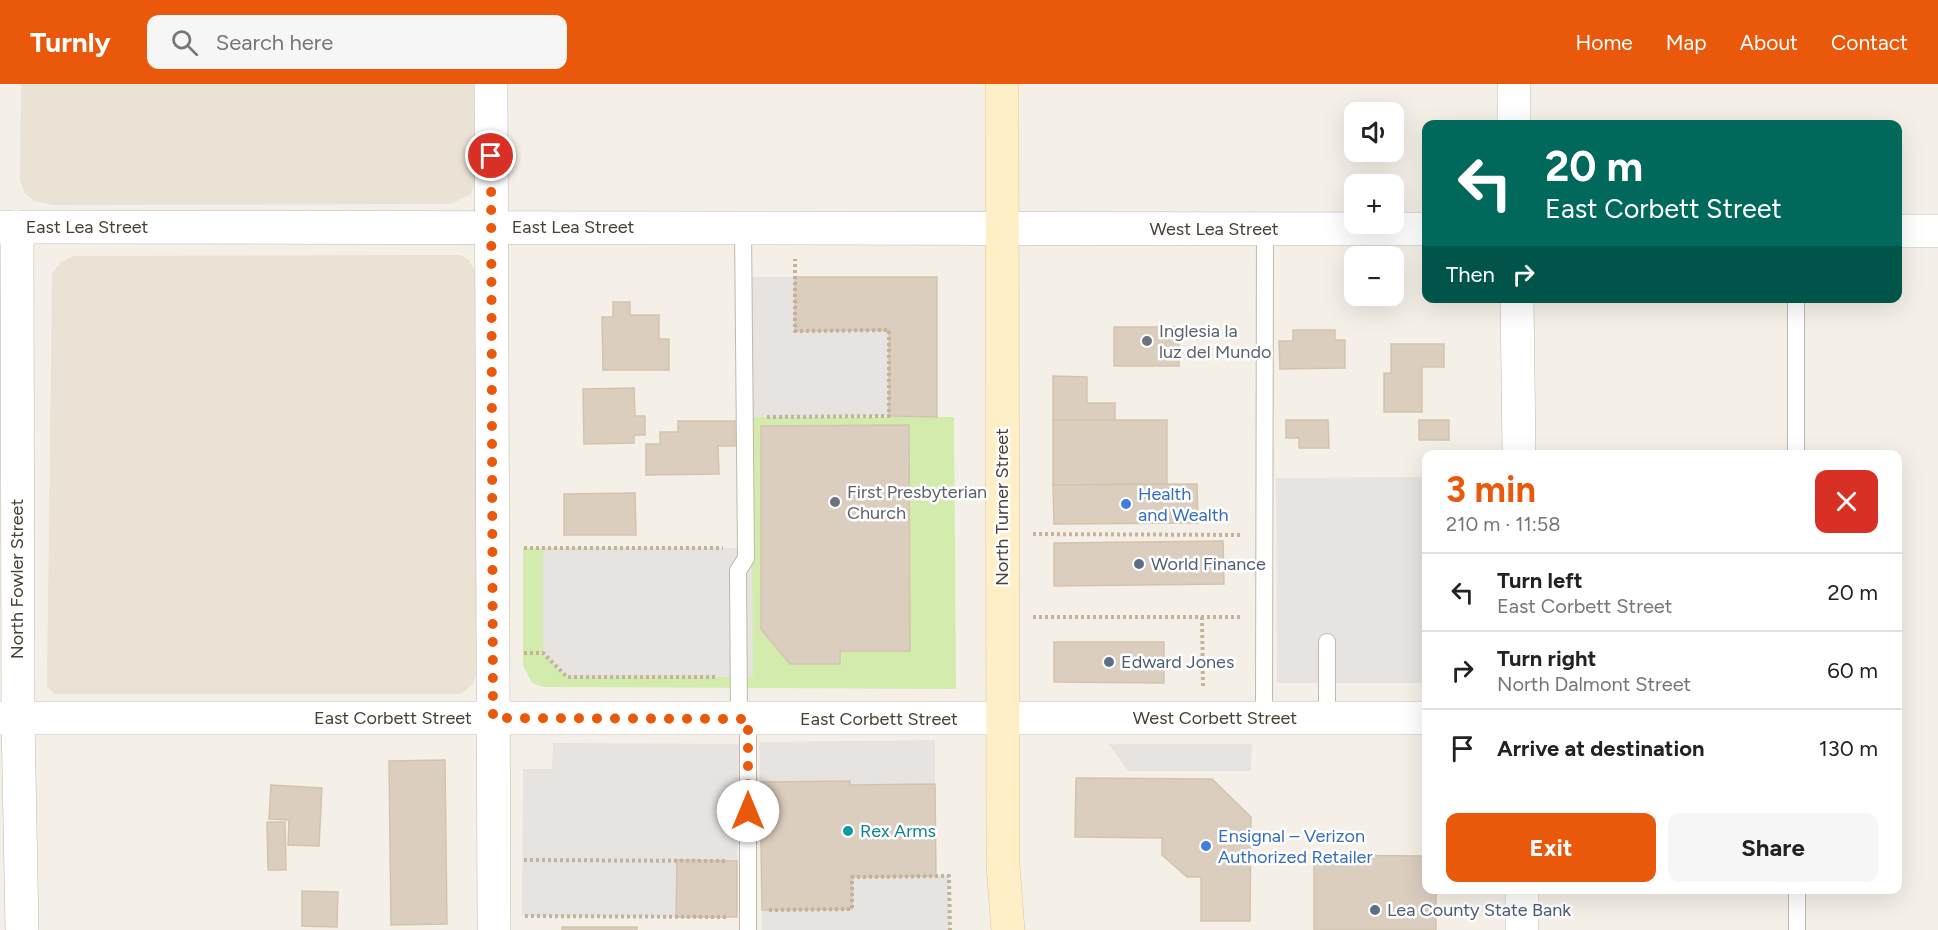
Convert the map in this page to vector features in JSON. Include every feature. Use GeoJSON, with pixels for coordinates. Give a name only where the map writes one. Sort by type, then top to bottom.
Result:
{"type":"FeatureCollection","features":[{"type":"Feature","properties":{"kind":"main road","name":"North Turner Street"},"geometry":{"type":"LineString","coordinates":[[1002,84],[1003,866],[1008,930]]}},
{"type":"Feature","properties":{"kind":"street"},"geometry":{"type":"LineString","coordinates":[[491,84],[494,930]]}},
{"type":"Feature","properties":{"kind":"street"},"geometry":{"type":"LineString","coordinates":[[1514,84],[1514,120]]}},
{"type":"Feature","properties":{"kind":"street","name":"East Lea Street"},"geometry":{"type":"LineString","coordinates":[[9,227],[1002,229]]}},
{"type":"Feature","properties":{"kind":"street","name":"North Fowler Street"},"geometry":{"type":"LineString","coordinates":[[9,227],[9,718],[22,930]]}},
{"type":"Feature","properties":{"kind":"street","name":"West Lea Street"},"geometry":{"type":"LineString","coordinates":[[1002,229],[1422,230]]}},
{"type":"Feature","properties":{"kind":"street"},"geometry":{"type":"LineString","coordinates":[[1902,231],[1938,231]]}},
{"type":"Feature","properties":{"kind":"street"},"geometry":{"type":"LineString","coordinates":[[1517,303],[1519,450]]}},
{"type":"Feature","properties":{"kind":"street","name":"East Corbett Street"},"geometry":{"type":"LineString","coordinates":[[9,718],[1003,719]]}},
{"type":"Feature","properties":{"kind":"street","name":"West Corbett Street"},"geometry":{"type":"LineString","coordinates":[[1003,719],[1422,718]]}},
{"type":"Feature","properties":{"kind":"street"},"geometry":{"type":"LineString","coordinates":[[1522,894],[1522,930]]}},
{"type":"Feature","properties":{"kind":"lane"},"geometry":{"type":"LineString","coordinates":[[743,227],[746,558],[738,571],[738,677],[744,719],[748,930]]}},
{"type":"Feature","properties":{"kind":"lane"},"geometry":{"type":"LineString","coordinates":[[1264,718],[1265,229]]}},
{"type":"Feature","properties":{"kind":"lane"},"geometry":{"type":"LineString","coordinates":[[1796,303],[1796,450]]}},
{"type":"Feature","properties":{"kind":"lane"},"geometry":{"type":"LineString","coordinates":[[1327,642],[1327,718]]}},
{"type":"Feature","properties":{"kind":"lane"},"geometry":{"type":"LineString","coordinates":[[1797,894],[1797,930]]}},
{"type":"Feature","properties":{"kind":"path"},"geometry":{"type":"LineString","coordinates":[[763,417],[889,416],[889,330],[795,331],[795,256]]}},
{"type":"Feature","properties":{"kind":"path"},"geometry":{"type":"LineString","coordinates":[[1002,533],[1264,535]]}},
{"type":"Feature","properties":{"kind":"path"},"geometry":{"type":"LineString","coordinates":[[523,548],[746,548]]}},
{"type":"Feature","properties":{"kind":"path"},"geometry":{"type":"LineString","coordinates":[[1002,617],[1264,617]]}},
{"type":"Feature","properties":{"kind":"path"},"geometry":{"type":"LineString","coordinates":[[1202,617],[1203,718]]}},
{"type":"Feature","properties":{"kind":"path"},"geometry":{"type":"LineString","coordinates":[[523,653],[543,653],[567,677],[738,677]]}},
{"type":"Feature","properties":{"kind":"path"},"geometry":{"type":"LineString","coordinates":[[523,850],[523,871]]}},
{"type":"Feature","properties":{"kind":"path"},"geometry":{"type":"LineString","coordinates":[[523,860],[748,861]]}},
{"type":"Feature","properties":{"kind":"path"},"geometry":{"type":"LineString","coordinates":[[762,910],[852,909],[852,877],[949,876],[950,930]]}},
{"type":"Feature","properties":{"kind":"path"},"geometry":{"type":"LineString","coordinates":[[522,905],[522,916],[737,917]]}},
{"type":"Feature","properties":{"kind":"shaded area"},"geometry":{"type":"Polygon","coordinates":[[[21,84],[478,84],[478,177],[471,194],[451,204],[54,205],[34,201],[25,193],[20,181],[21,84]]]}},
{"type":"Feature","properties":{"kind":"shaded area"},"geometry":{"type":"Polygon","coordinates":[[[460,255],[469,260],[476,273],[478,668],[473,684],[461,694],[54,694],[47,686],[52,274],[60,263],[73,256],[460,255]]]}},
{"type":"Feature","properties":{"kind":"shaded area"},"geometry":{"type":"Polygon","coordinates":[[[751,277],[795,277],[795,331],[889,330],[889,416],[752,417],[751,277]]]}},
{"type":"Feature","properties":{"kind":"shaded area"},"geometry":{"type":"Polygon","coordinates":[[[1422,477],[1422,683],[1277,683],[1276,478],[1422,477]]]}},
{"type":"Feature","properties":{"kind":"shaded area"},"geometry":{"type":"Polygon","coordinates":[[[752,548],[753,677],[567,677],[543,653],[543,549],[752,548]]]}},
{"type":"Feature","properties":{"kind":"shaded area"},"geometry":{"type":"Polygon","coordinates":[[[935,740],[935,784],[850,785],[850,781],[760,782],[759,742],[935,740]]]}},
{"type":"Feature","properties":{"kind":"shaded area"},"geometry":{"type":"Polygon","coordinates":[[[553,743],[739,744],[737,861],[677,861],[676,917],[522,916],[523,769],[552,769],[553,743]]]}},
{"type":"Feature","properties":{"kind":"shaded area"},"geometry":{"type":"Polygon","coordinates":[[[1109,744],[1252,744],[1251,771],[1128,771],[1109,744]]]}},
{"type":"Feature","properties":{"kind":"shaded area"},"geometry":{"type":"Polygon","coordinates":[[[949,876],[950,930],[762,930],[762,910],[852,909],[852,877],[949,876]]]}},
{"type":"Feature","properties":{"kind":"green space"},"geometry":{"type":"Polygon","coordinates":[[[752,417],[954,417],[956,689],[544,687],[532,683],[523,665],[523,548],[752,548],[752,417]]]}},
{"type":"Feature","properties":{"kind":"building"},"geometry":{"type":"Polygon","coordinates":[[[795,277],[937,277],[937,417],[889,416],[889,330],[795,331],[795,277]]]}},
{"type":"Feature","properties":{"kind":"building"},"geometry":{"type":"Polygon","coordinates":[[[613,302],[630,302],[630,315],[659,315],[659,339],[669,339],[669,370],[603,370],[602,317],[613,317],[613,302]]]}},
{"type":"Feature","properties":{"kind":"building","name":"Inglesia la luz del Mundo"},"geometry":{"type":"Polygon","coordinates":[[[1114,327],[1179,327],[1179,366],[1114,366],[1114,327]]]}},
{"type":"Feature","properties":{"kind":"building"},"geometry":{"type":"Polygon","coordinates":[[[1293,330],[1335,330],[1335,340],[1345,340],[1345,368],[1280,369],[1279,341],[1293,341],[1293,330]]]}},
{"type":"Feature","properties":{"kind":"building"},"geometry":{"type":"Polygon","coordinates":[[[1391,344],[1444,344],[1444,367],[1422,367],[1422,412],[1384,412],[1384,373],[1391,373],[1391,344]]]}},
{"type":"Feature","properties":{"kind":"building"},"geometry":{"type":"Polygon","coordinates":[[[1053,376],[1087,377],[1087,403],[1115,403],[1115,420],[1053,420],[1053,376]]]}},
{"type":"Feature","properties":{"kind":"building"},"geometry":{"type":"Polygon","coordinates":[[[634,388],[635,416],[645,416],[645,435],[634,435],[634,443],[584,444],[583,389],[634,388]]]}},
{"type":"Feature","properties":{"kind":"building"},"geometry":{"type":"Polygon","coordinates":[[[1053,420],[1167,420],[1167,484],[1053,485],[1053,420]]]}},
{"type":"Feature","properties":{"kind":"building"},"geometry":{"type":"Polygon","coordinates":[[[1286,420],[1328,420],[1329,448],[1299,448],[1299,438],[1286,438],[1286,420]]]}},
{"type":"Feature","properties":{"kind":"building"},"geometry":{"type":"Polygon","coordinates":[[[1419,420],[1449,420],[1449,440],[1419,440],[1419,420]]]}},
{"type":"Feature","properties":{"kind":"building"},"geometry":{"type":"Polygon","coordinates":[[[678,421],[735,421],[735,446],[718,446],[719,474],[646,475],[646,444],[660,444],[660,432],[678,432],[678,421]]]}},
{"type":"Feature","properties":{"kind":"building","name":"First Presbyterian Church"},"geometry":{"type":"Polygon","coordinates":[[[909,425],[910,651],[840,651],[840,664],[790,664],[761,629],[761,426],[909,425]]]}},
{"type":"Feature","properties":{"kind":"building","name":"Health and Wealth"},"geometry":{"type":"Polygon","coordinates":[[[1197,484],[1198,523],[1054,524],[1053,485],[1197,484]]]}},
{"type":"Feature","properties":{"kind":"building"},"geometry":{"type":"Polygon","coordinates":[[[635,493],[636,535],[564,535],[564,494],[635,493]]]}},
{"type":"Feature","properties":{"kind":"building","name":"World Finance"},"geometry":{"type":"Polygon","coordinates":[[[1223,541],[1224,584],[1054,586],[1054,543],[1223,541]]]}},
{"type":"Feature","properties":{"kind":"building","name":"Edward Jones"},"geometry":{"type":"Polygon","coordinates":[[[1054,642],[1164,642],[1164,683],[1054,682],[1054,642]]]}},
{"type":"Feature","properties":{"kind":"building"},"geometry":{"type":"Polygon","coordinates":[[[445,760],[447,924],[391,925],[389,761],[445,760]]]}},
{"type":"Feature","properties":{"kind":"building","name":"Ensignal – Verizon Authorized Retailer"},"geometry":{"type":"Polygon","coordinates":[[[1076,778],[1212,779],[1251,817],[1250,921],[1201,921],[1201,877],[1187,877],[1162,855],[1162,838],[1075,837],[1076,778]]]}},
{"type":"Feature","properties":{"kind":"building","name":"Rex Arms"},"geometry":{"type":"Polygon","coordinates":[[[850,781],[850,785],[935,784],[936,876],[852,877],[852,909],[762,910],[760,782],[850,781]]]}},
{"type":"Feature","properties":{"kind":"building"},"geometry":{"type":"Polygon","coordinates":[[[271,785],[322,788],[319,846],[288,845],[289,820],[269,819],[271,785]]]}},
{"type":"Feature","properties":{"kind":"building"},"geometry":{"type":"Polygon","coordinates":[[[267,822],[285,822],[286,870],[268,870],[267,822]]]}},
{"type":"Feature","properties":{"kind":"building","name":"Lea County State Bank"},"geometry":{"type":"Polygon","coordinates":[[[1314,855],[1422,856],[1422,894],[1436,894],[1436,930],[1314,930],[1314,855]]]}},
{"type":"Feature","properties":{"kind":"building"},"geometry":{"type":"Polygon","coordinates":[[[677,860],[737,861],[737,917],[676,917],[677,860]]]}},
{"type":"Feature","properties":{"kind":"building"},"geometry":{"type":"Polygon","coordinates":[[[302,891],[338,892],[337,927],[302,926],[302,891]]]}},
{"type":"Feature","properties":{"kind":"building"},"geometry":{"type":"Polygon","coordinates":[[[562,927],[637,927],[637,930],[562,930],[562,927]]]}},
{"type":"Feature","properties":{"kind":"place","name":"Inglesia la luz del Mundo"},"geometry":{"type":"Point","coordinates":[1147,341]}},
{"type":"Feature","properties":{"kind":"place","name":"First Presbyterian Church"},"geometry":{"type":"Point","coordinates":[835,502]}},
{"type":"Feature","properties":{"kind":"place","name":"Health and Wealth"},"geometry":{"type":"Point","coordinates":[1126,504]}},
{"type":"Feature","properties":{"kind":"place","name":"World Finance"},"geometry":{"type":"Point","coordinates":[1139,564]}},
{"type":"Feature","properties":{"kind":"place","name":"Edward Jones"},"geometry":{"type":"Point","coordinates":[1109,662]}},
{"type":"Feature","properties":{"kind":"place","name":"Rex Arms"},"geometry":{"type":"Point","coordinates":[848,831]}},
{"type":"Feature","properties":{"kind":"place","name":"Ensignal – Verizon Authorized Retailer"},"geometry":{"type":"Point","coordinates":[1206,846]}},
{"type":"Feature","properties":{"kind":"place","name":"Lea County State Bank"},"geometry":{"type":"Point","coordinates":[1375,910]}},
{"type":"Feature","properties":{"kind":"route"},"geometry":{"type":"LineString","coordinates":[[491,156],[493,718],[748,719],[748,811]]}}]}
